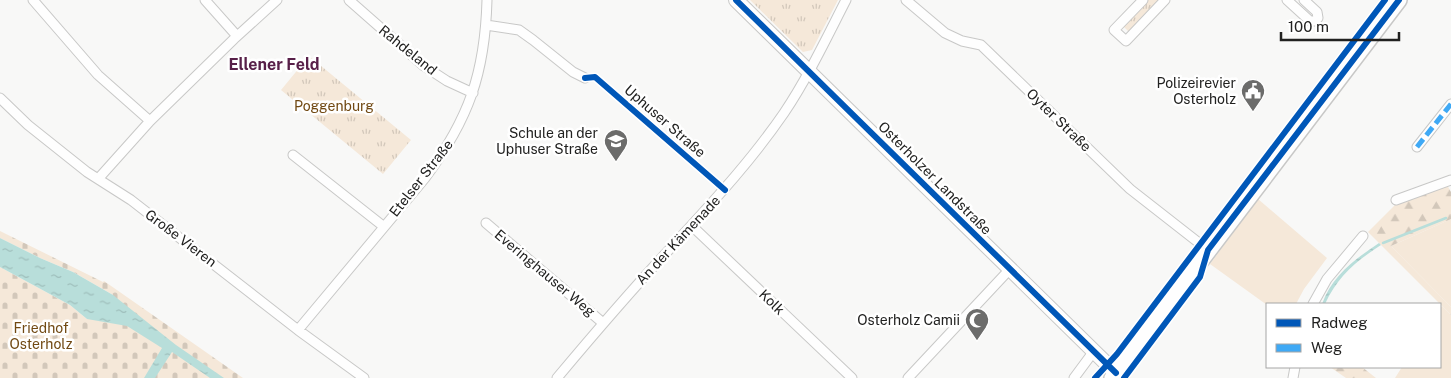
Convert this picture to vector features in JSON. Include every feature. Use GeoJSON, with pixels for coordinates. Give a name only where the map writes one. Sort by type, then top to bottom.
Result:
{"type":"FeatureCollection","features":[{"type":"Feature","properties":{"kind":"main road","name":"Osterholzer Landstraße"},"geometry":{"type":"LineString","coordinates":[[736,0],[1094,352],[1114,376]]}},
{"type":"Feature","properties":{"kind":"main road"},"geometry":{"type":"LineString","coordinates":[[1114,376],[1399,0]]}},
{"type":"Feature","properties":{"kind":"street"},"geometry":{"type":"LineString","coordinates":[[33,0],[98,75],[150,121]]}},
{"type":"Feature","properties":{"kind":"street"},"geometry":{"type":"LineString","coordinates":[[205,0],[236,36]]}},
{"type":"Feature","properties":{"kind":"street"},"geometry":{"type":"LineString","coordinates":[[98,179],[150,121],[236,36],[277,0]]}},
{"type":"Feature","properties":{"kind":"street","name":"Rahdeland"},"geometry":{"type":"LineString","coordinates":[[349,0],[424,66],[447,81],[473,93]]}},
{"type":"Feature","properties":{"kind":"street","name":"Etelser Straße"},"geometry":{"type":"LineString","coordinates":[[298,330],[442,155],[456,132],[473,93],[480,67],[486,25],[487,0]]}},
{"type":"Feature","properties":{"kind":"street","name":"An der Kämenade"},"geometry":{"type":"LineString","coordinates":[[557,378],[603,323],[725,190],[759,147],[784,113],[810,72],[846,0]]}},
{"type":"Feature","properties":{"kind":"street","name":"Oyter Straße"},"geometry":{"type":"LineString","coordinates":[[906,0],[945,33],[962,41],[981,45],[1130,189],[1208,250]]}},
{"type":"Feature","properties":{"kind":"street"},"geometry":{"type":"LineString","coordinates":[[1143,0],[1114,30],[1126,41],[1165,0]]}},
{"type":"Feature","properties":{"kind":"street"},"geometry":{"type":"LineString","coordinates":[[1287,0],[1310,21],[1315,21],[1318,18],[1317,12],[1304,0]]}},
{"type":"Feature","properties":{"kind":"street"},"geometry":{"type":"LineString","coordinates":[[486,25],[519,30],[573,72],[585,78]]}},
{"type":"Feature","properties":{"kind":"street","name":"Große Vieren"},"geometry":{"type":"LineString","coordinates":[[0,98],[28,125],[87,172],[132,200],[298,330],[364,378]]}},
{"type":"Feature","properties":{"kind":"street"},"geometry":{"type":"LineString","coordinates":[[1418,147],[1451,104]]}},
{"type":"Feature","properties":{"kind":"street"},"geometry":{"type":"LineString","coordinates":[[294,155],[383,226]]}},
{"type":"Feature","properties":{"kind":"street"},"geometry":{"type":"LineString","coordinates":[[1396,200],[1451,180]]}},
{"type":"Feature","properties":{"kind":"street","name":"Everinghauser Weg"},"geometry":{"type":"LineString","coordinates":[[486,223],[603,323]]}},
{"type":"Feature","properties":{"kind":"street","name":"Kolk"},"geometry":{"type":"LineString","coordinates":[[692,226],[852,378]]}},
{"type":"Feature","properties":{"kind":"street"},"geometry":{"type":"LineString","coordinates":[[1314,303],[1326,279],[1363,236]]}},
{"type":"Feature","properties":{"kind":"street"},"geometry":{"type":"LineString","coordinates":[[908,378],[1010,269]]}},
{"type":"Feature","properties":{"kind":"street"},"geometry":{"type":"LineString","coordinates":[[1074,378],[1094,352]]}},
{"type":"Feature","properties":{"kind":"green space"},"geometry":{"type":"Polygon","coordinates":[[[750,0],[838,0],[812,50],[803,52],[750,0]]]}},
{"type":"Feature","properties":{"kind":"green space"},"geometry":{"type":"Polygon","coordinates":[[[1147,0],[1162,0],[1130,33],[1122,25],[1147,0]]]}},
{"type":"Feature","properties":{"kind":"green space","name":"Poggenburg"},"geometry":{"type":"Polygon","coordinates":[[[309,56],[411,140],[383,174],[281,90],[309,56]]]}},
{"type":"Feature","properties":{"kind":"green space"},"geometry":{"type":"Polygon","coordinates":[[[1447,185],[1451,192],[1451,219],[1391,246],[1451,307],[1451,315],[1368,232],[1398,202],[1447,185]]]}},
{"type":"Feature","properties":{"kind":"green space"},"geometry":{"type":"Polygon","coordinates":[[[1258,199],[1327,258],[1304,289],[1297,303],[1266,304],[1210,264],[1258,199]]]}},
{"type":"Feature","properties":{"kind":"green space"},"geometry":{"type":"Polygon","coordinates":[[[1451,219],[1451,307],[1391,246],[1451,219]]]}},
{"type":"Feature","properties":{"kind":"green space","name":"Friedhof Osterholz"},"geometry":{"type":"Polygon","coordinates":[[[0,231],[104,281],[243,378],[0,378],[0,267],[70,305],[87,319],[113,295],[73,272],[0,238],[0,231]]]}},
{"type":"Feature","properties":{"kind":"green space"},"geometry":{"type":"Polygon","coordinates":[[[1442,306],[1451,315],[1451,378],[1395,378],[1401,368],[1441,368],[1442,306]]]}},
{"type":"Feature","properties":{"kind":"green space"},"geometry":{"type":"Polygon","coordinates":[[[1331,368],[1363,368],[1376,378],[1346,378],[1331,368]]]}},
{"type":"Feature","properties":{"kind":"water"},"geometry":{"type":"Polygon","coordinates":[[[0,238],[73,272],[113,295],[176,345],[224,378],[210,378],[172,352],[155,378],[144,378],[162,348],[127,326],[87,319],[70,305],[0,267],[0,238]]]}},
{"type":"Feature","properties":{"kind":"water"},"geometry":{"type":"Polygon","coordinates":[[[1379,243],[1381,245],[1348,270],[1326,303],[1322,303],[1326,294],[1338,277],[1361,255],[1379,243]]]}},
{"type":"Feature","properties":{"kind":"waterway"},"geometry":{"type":"LineString","coordinates":[[1383,243],[1446,218]]}},
{"type":"Feature","properties":{"kind":"marked path"},"geometry":{"type":"LineString","coordinates":[[1417,147],[1451,104]]}},
{"type":"Feature","properties":{"kind":"cycle path"},"geometry":{"type":"LineString","coordinates":[[736,0],[1116,373]]}},
{"type":"Feature","properties":{"kind":"cycle path"},"geometry":{"type":"LineString","coordinates":[[1095,378],[1117,354],[1385,0]]}},
{"type":"Feature","properties":{"kind":"cycle path"},"geometry":{"type":"LineString","coordinates":[[1124,378],[1200,277],[1208,250],[1399,0]]}},
{"type":"Feature","properties":{"kind":"cycle path","name":"Uphuser Straße"},"geometry":{"type":"LineString","coordinates":[[585,78],[595,77],[725,190]]}},
{"type":"Feature","properties":{"kind":"place","name":"Polizeirevier Osterholz"},"geometry":{"type":"Point","coordinates":[1253,112]}},
{"type":"Feature","properties":{"kind":"place","name":"Schule an der Uphuser Straße"},"geometry":{"type":"Point","coordinates":[616,162]}},
{"type":"Feature","properties":{"kind":"place","name":"Osterholz Camii"},"geometry":{"type":"Point","coordinates":[977,341]}},
{"type":"Feature","properties":{"kind":"district","name":"Ellener Feld"},"geometry":{"type":"Point","coordinates":[274,64]}}]}
